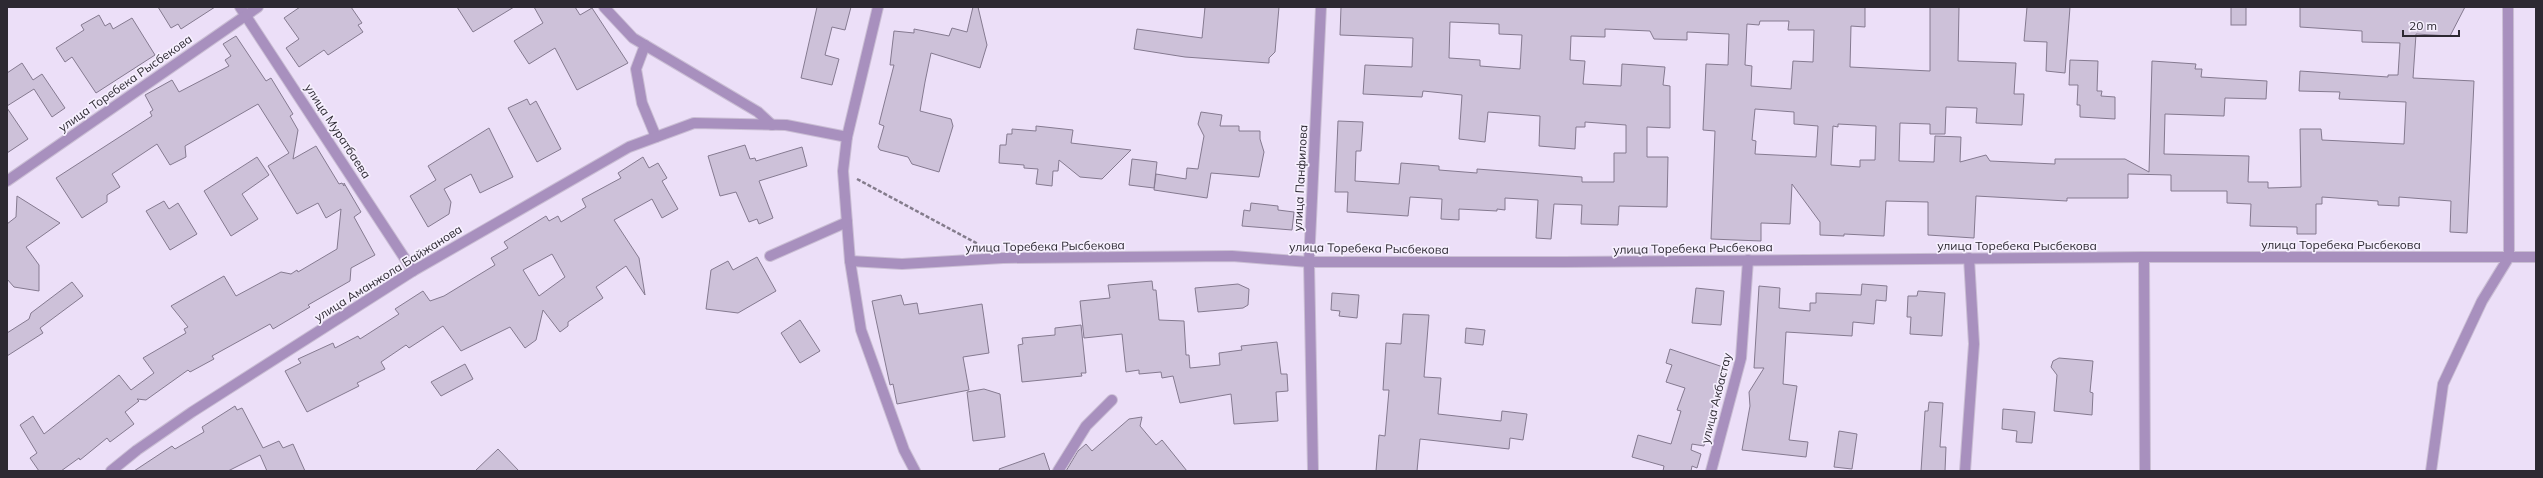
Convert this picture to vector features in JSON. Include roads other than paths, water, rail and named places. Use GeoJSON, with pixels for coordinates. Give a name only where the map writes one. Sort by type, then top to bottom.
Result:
{"type":"FeatureCollection","features":[{"type":"Feature","properties":{"kind":"street","name":"улица Торебека Рысбекова"},"geometry":{"type":"LineString","coordinates":[[7,181],[243,11],[258,7]]}},
{"type":"Feature","properties":{"kind":"street"},"geometry":{"type":"LineString","coordinates":[[604,7],[633,38],[758,112],[772,125],[786,125],[847,136]]}},
{"type":"Feature","properties":{"kind":"street"},"geometry":{"type":"LineString","coordinates":[[878,7],[847,136],[842,171],[850,260],[861,330],[904,450],[915,471]]}},
{"type":"Feature","properties":{"kind":"street","name":"улица Панфилова"},"geometry":{"type":"LineString","coordinates":[[1313,471],[1310,262],[1322,7]]}},
{"type":"Feature","properties":{"kind":"street"},"geometry":{"type":"LineString","coordinates":[[2431,471],[2443,384],[2482,301],[2510,257],[2508,7]]}},
{"type":"Feature","properties":{"kind":"street","name":"улица Муратбаева"},"geometry":{"type":"LineString","coordinates":[[243,11],[413,270]]}},
{"type":"Feature","properties":{"kind":"street"},"geometry":{"type":"LineString","coordinates":[[645,45],[636,69],[642,103],[656,137]]}},
{"type":"Feature","properties":{"kind":"street","name":"улица Аманжола Байжанова"},"geometry":{"type":"LineString","coordinates":[[111,471],[136,450],[192,412],[413,270],[629,147],[694,123],[772,125]]}},
{"type":"Feature","properties":{"kind":"street"},"geometry":{"type":"LineString","coordinates":[[770,256],[847,222]]}},
{"type":"Feature","properties":{"kind":"street","name":"улица Торебека Рысбекова"},"geometry":{"type":"LineString","coordinates":[[850,260],[902,264],[1003,258],[1232,256],[1310,262],[2144,257],[2536,257]]}},
{"type":"Feature","properties":{"kind":"street"},"geometry":{"type":"LineString","coordinates":[[2144,257],[2146,471]]}},
{"type":"Feature","properties":{"kind":"street"},"geometry":{"type":"LineString","coordinates":[[1965,471],[1974,344],[1970,258]]}},
{"type":"Feature","properties":{"kind":"street","name":"улица Акбастау"},"geometry":{"type":"LineString","coordinates":[[1710,471],[1741,358],[1748,260]]}},
{"type":"Feature","properties":{"kind":"street"},"geometry":{"type":"LineString","coordinates":[[1058,471],[1086,426],[1112,400]]}}]}
